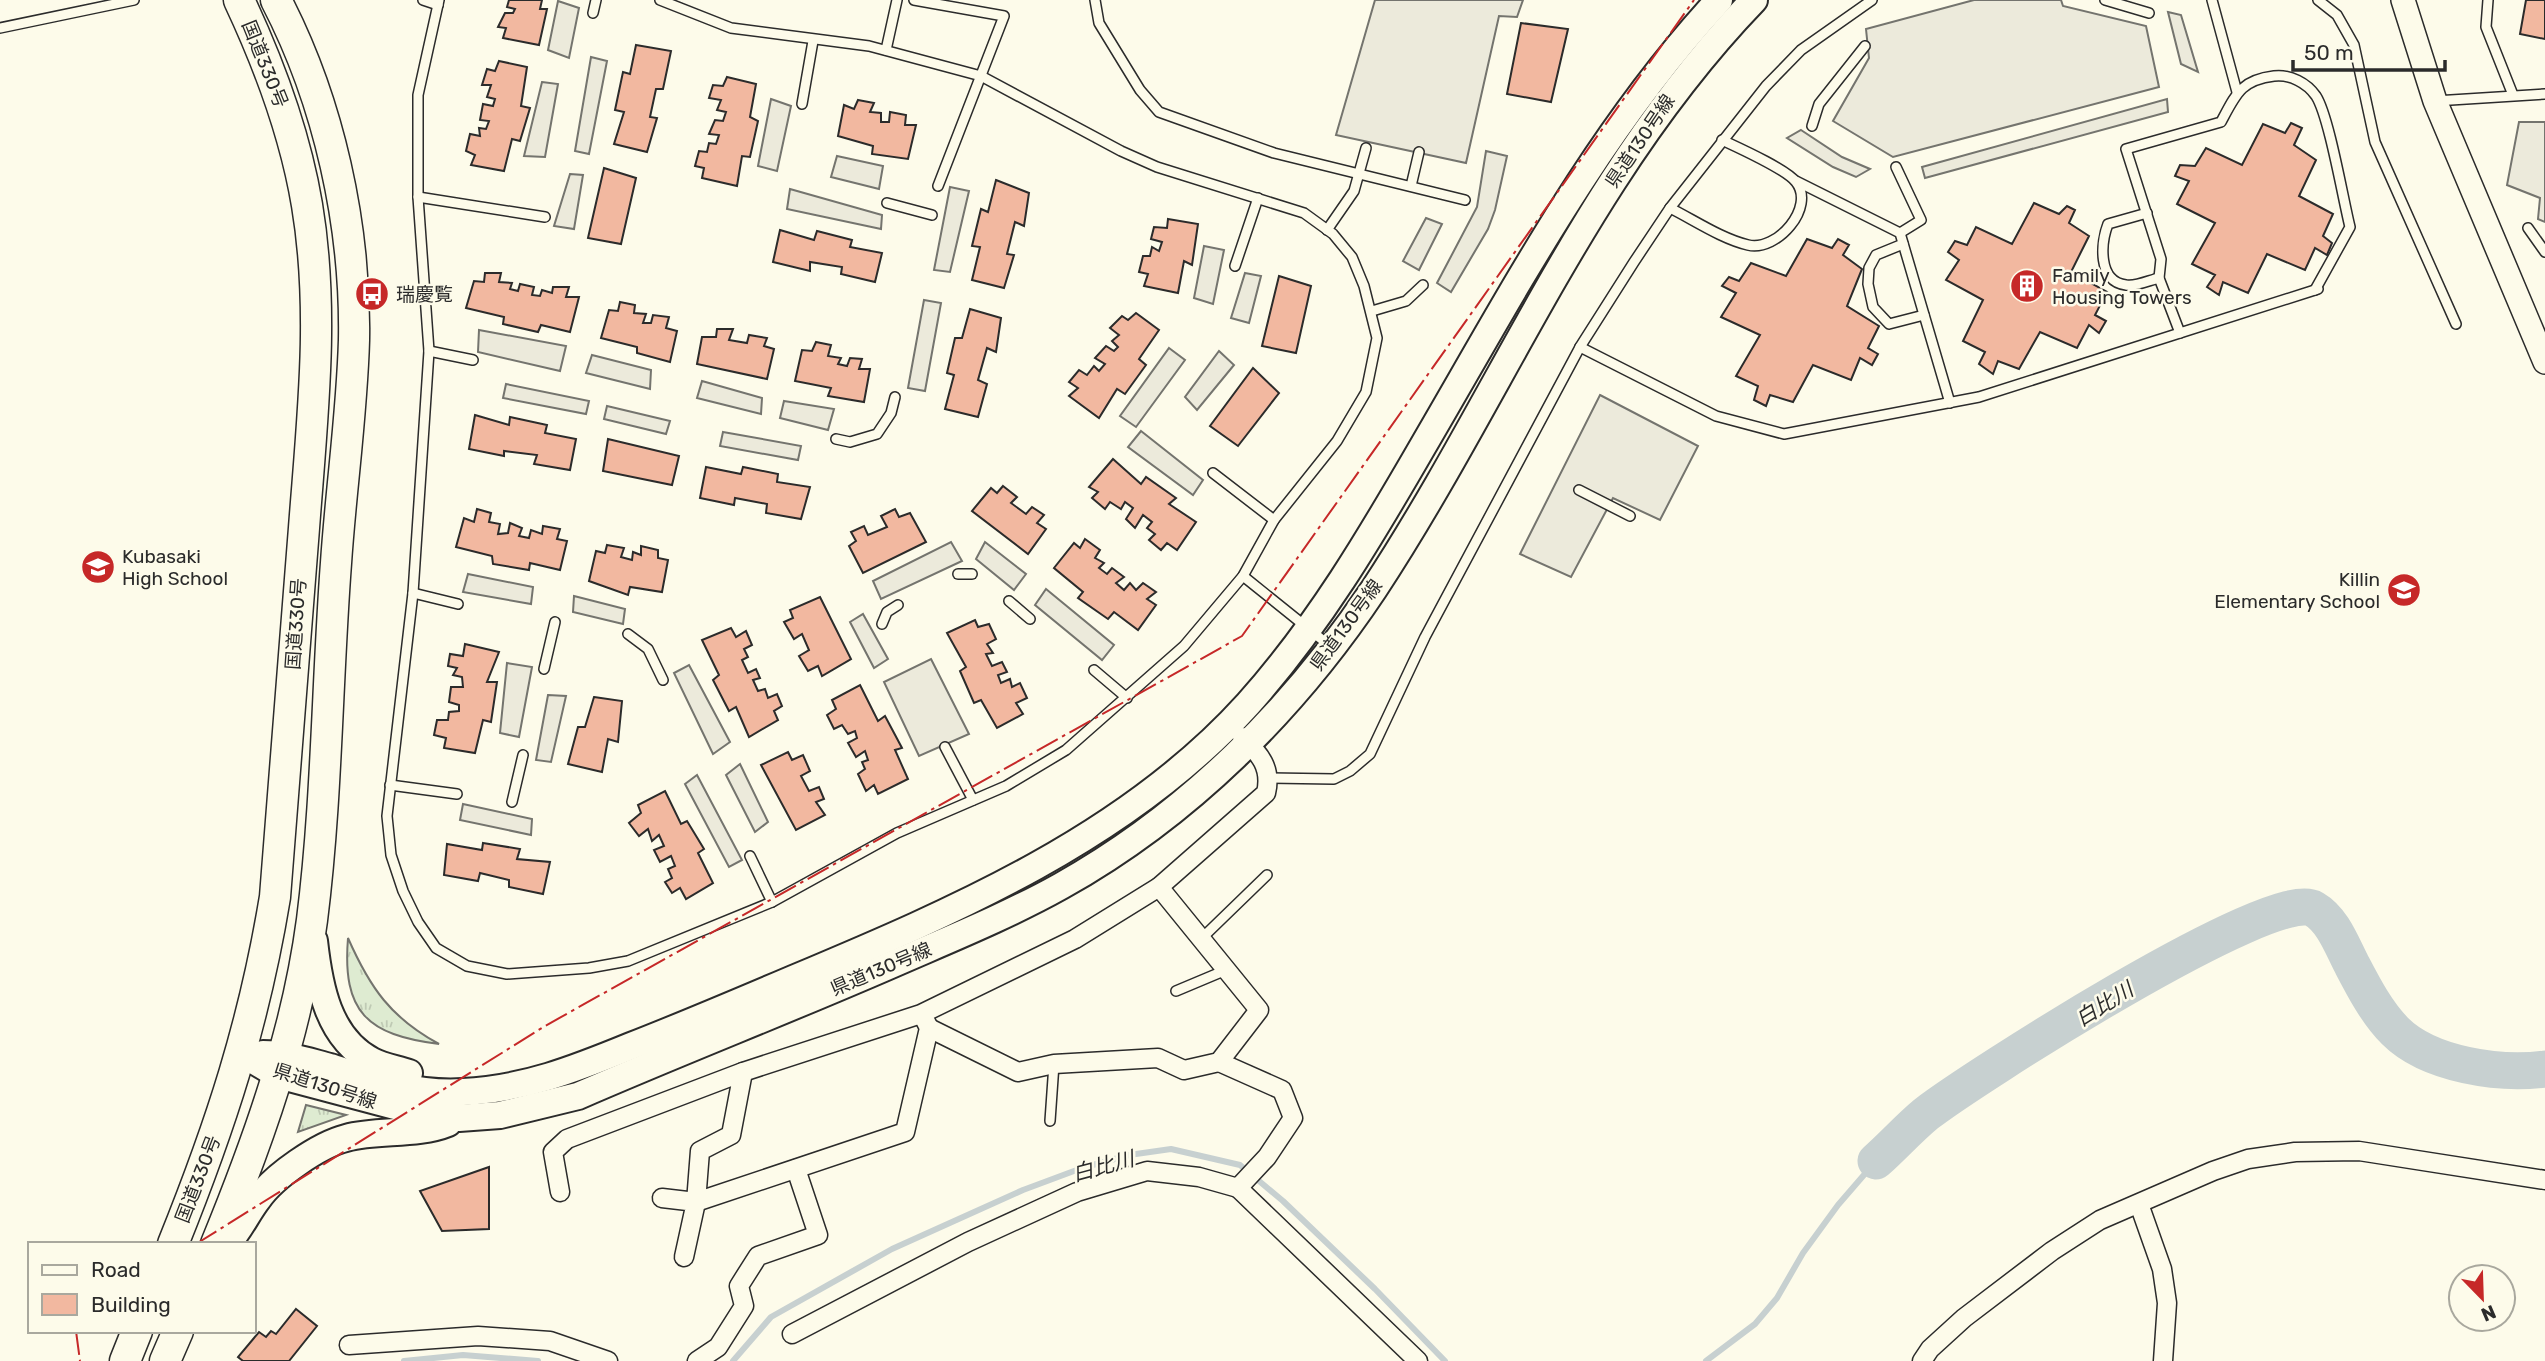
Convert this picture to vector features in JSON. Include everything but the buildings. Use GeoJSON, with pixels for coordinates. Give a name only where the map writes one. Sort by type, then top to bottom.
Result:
{"type":"FeatureCollection","features":[{"type":"Feature","properties":{"kind":"highway","name":"国道330号"},"geometry":{"type":"LineString","coordinates":[[174,1242],[243,1054],[265,957],[275,897],[315,383],[315,289],[307,206],[288,122],[273,78],[239,0]]}},
{"type":"Feature","properties":{"kind":"highway","name":"国道330号"},"geometry":{"type":"LineString","coordinates":[[217,1242],[281,1064],[311,922],[354,336],[347,243],[332,151],[321,110],[276,0]]}},
{"type":"Feature","properties":{"kind":"highway"},"geometry":{"type":"LineString","coordinates":[[125,1361],[136,1333]]}},
{"type":"Feature","properties":{"kind":"highway"},"geometry":{"type":"LineString","coordinates":[[164,1361],[177,1333]]}},
{"type":"Feature","properties":{"kind":"main road","name":"県道130号線"},"geometry":{"type":"LineString","coordinates":[[243,1054],[402,1089],[458,1093],[504,1088],[560,1075],[890,939],[972,901],[1045,862],[1126,809],[1177,770],[1228,724],[1308,630],[1382,516],[1542,242],[1596,156],[1657,71],[1718,0]]}},
{"type":"Feature","properties":{"kind":"main road","name":"県道130号線"},"geometry":{"type":"LineString","coordinates":[[281,1064],[396,1108],[459,1118],[500,1115],[578,1096],[981,925],[1061,886],[1142,834],[1197,791],[1248,743],[1331,647],[1409,533],[1617,171],[1677,87],[1713,43],[1754,0]]}},
{"type":"Feature","properties":{"kind":"main road"},"geometry":{"type":"LineString","coordinates":[[311,922],[318,975],[325,1003],[340,1033],[353,1046],[372,1061],[414,1075],[504,1088]]}},
{"type":"Feature","properties":{"kind":"main road"},"geometry":{"type":"LineString","coordinates":[[229,1242],[259,1197],[281,1175],[323,1149],[345,1138],[425,1129],[459,1118]]}},
{"type":"Feature","properties":{"kind":"street"},"geometry":{"type":"LineString","coordinates":[[2403,0],[2435,101],[2545,362]]}},
{"type":"Feature","properties":{"kind":"street"},"geometry":{"type":"LineString","coordinates":[[560,1192],[553,1152],[567,1139],[743,1072],[925,1021],[1075,939],[1159,887],[1265,793],[1269,778],[1264,760],[1228,724]]}},
{"type":"Feature","properties":{"kind":"street"},"geometry":{"type":"LineString","coordinates":[[1159,887],[1259,1010],[1220,1062]]}},
{"type":"Feature","properties":{"kind":"street"},"geometry":{"type":"LineString","coordinates":[[925,1021],[1018,1072],[1054,1064],[1158,1058],[1184,1070],[1220,1062],[1282,1090],[1293,1118],[1260,1164],[1240,1186]]}},
{"type":"Feature","properties":{"kind":"street"},"geometry":{"type":"LineString","coordinates":[[663,1198],[696,1202],[905,1132],[925,1021]]}},
{"type":"Feature","properties":{"kind":"street"},"geometry":{"type":"LineString","coordinates":[[684,1256],[696,1202],[700,1151],[731,1135],[743,1072]]}},
{"type":"Feature","properties":{"kind":"street"},"geometry":{"type":"LineString","coordinates":[[1922,1361],[1930,1349],[1964,1318],[2052,1251],[2100,1220],[2213,1171],[2248,1159],[2295,1152],[2359,1152],[2545,1180]]}},
{"type":"Feature","properties":{"kind":"street"},"geometry":{"type":"LineString","coordinates":[[696,1361],[718,1347],[744,1306],[739,1286],[758,1256],[818,1235],[796,1168]]}},
{"type":"Feature","properties":{"kind":"street"},"geometry":{"type":"LineString","coordinates":[[792,1334],[968,1242],[1077,1192],[1147,1171],[1199,1177],[1240,1186],[1418,1361]]}},
{"type":"Feature","properties":{"kind":"street"},"geometry":{"type":"LineString","coordinates":[[2139,1203],[2164,1280],[2167,1303],[2164,1361]]}},
{"type":"Feature","properties":{"kind":"street"},"geometry":{"type":"LineString","coordinates":[[349,1345],[478,1336],[550,1341],[608,1361]]}},
{"type":"Feature","properties":{"kind":"lane"},"geometry":{"type":"LineString","coordinates":[[0,28],[134,0]]}},
{"type":"Feature","properties":{"kind":"lane"},"geometry":{"type":"LineString","coordinates":[[423,0],[438,3],[418,95],[418,197],[429,351],[413,593],[390,785],[388,829],[391,855],[402,891],[418,922],[436,948],[467,966],[507,974],[589,968],[628,961],[772,902],[897,833],[1006,786],[1066,750],[1184,646],[1243,576],[1274,520],[1337,440],[1366,392],[1377,338],[1372,311],[1352,257],[1327,230],[1304,213],[1157,167],[1121,151],[981,76],[886,50],[731,28],[660,0]]}},
{"type":"Feature","properties":{"kind":"lane"},"geometry":{"type":"LineString","coordinates":[[593,13],[596,0]]}},
{"type":"Feature","properties":{"kind":"lane"},"geometry":{"type":"LineString","coordinates":[[886,50],[897,0]]}},
{"type":"Feature","properties":{"kind":"lane"},"geometry":{"type":"LineString","coordinates":[[914,0],[951,3],[1004,16],[938,186]]}},
{"type":"Feature","properties":{"kind":"lane"},"geometry":{"type":"LineString","coordinates":[[1095,0],[1099,23],[1140,90],[1159,112],[1274,153],[1465,200]]}},
{"type":"Feature","properties":{"kind":"lane"},"geometry":{"type":"LineString","coordinates":[[1269,778],[1334,779],[1350,771],[1370,754],[1425,637],[1580,347],[1670,208],[1766,86],[1801,51],[1872,0]]}},
{"type":"Feature","properties":{"kind":"lane"},"geometry":{"type":"LineString","coordinates":[[2105,0],[2149,13]]}},
{"type":"Feature","properties":{"kind":"lane"},"geometry":{"type":"LineString","coordinates":[[2212,0],[2237,92]]}},
{"type":"Feature","properties":{"kind":"lane"},"geometry":{"type":"LineString","coordinates":[[2318,0],[2337,15],[2354,45],[2375,142],[2456,324]]}},
{"type":"Feature","properties":{"kind":"lane"},"geometry":{"type":"LineString","coordinates":[[2488,0],[2486,27],[2513,96]]}},
{"type":"Feature","properties":{"kind":"lane"},"geometry":{"type":"LineString","coordinates":[[802,104],[813,41]]}},
{"type":"Feature","properties":{"kind":"lane"},"geometry":{"type":"LineString","coordinates":[[1812,126],[1819,104],[1865,46]]}},
{"type":"Feature","properties":{"kind":"lane"},"geometry":{"type":"LineString","coordinates":[[1580,347],[1716,416],[1784,434],[1979,397],[2317,290],[2350,227],[2318,99],[2309,88],[2281,75],[2252,79],[2237,92],[2221,122],[2126,149],[2161,259],[2159,278],[2180,333]]}},
{"type":"Feature","properties":{"kind":"lane"},"geometry":{"type":"LineString","coordinates":[[2435,101],[2545,94]]}},
{"type":"Feature","properties":{"kind":"lane"},"geometry":{"type":"LineString","coordinates":[[1722,140],[1900,233],[1951,402]]}},
{"type":"Feature","properties":{"kind":"lane"},"geometry":{"type":"LineString","coordinates":[[1327,230],[1353,191],[1366,148]]}},
{"type":"Feature","properties":{"kind":"lane"},"geometry":{"type":"LineString","coordinates":[[1411,186],[1419,152]]}},
{"type":"Feature","properties":{"kind":"lane"},"geometry":{"type":"LineString","coordinates":[[1896,167],[1921,220],[1900,233]]}},
{"type":"Feature","properties":{"kind":"lane"},"geometry":{"type":"LineString","coordinates":[[1670,208],[1749,245],[1765,244],[1776,241],[1797,213],[1802,195],[1796,181]]}},
{"type":"Feature","properties":{"kind":"lane"},"geometry":{"type":"LineString","coordinates":[[418,197],[545,217]]}},
{"type":"Feature","properties":{"kind":"lane"},"geometry":{"type":"LineString","coordinates":[[1235,266],[1258,198]]}},
{"type":"Feature","properties":{"kind":"lane"},"geometry":{"type":"LineString","coordinates":[[887,203],[932,215]]}},
{"type":"Feature","properties":{"kind":"lane"},"geometry":{"type":"LineString","coordinates":[[2147,213],[2108,224],[2102,238],[2105,269],[2114,280],[2126,286],[2159,278]]}},
{"type":"Feature","properties":{"kind":"lane"},"geometry":{"type":"LineString","coordinates":[[2528,228],[2545,252]]}},
{"type":"Feature","properties":{"kind":"lane"},"geometry":{"type":"LineString","coordinates":[[1903,244],[1876,255],[1869,268],[1868,284],[1873,307],[1889,324],[1924,315]]}},
{"type":"Feature","properties":{"kind":"lane"},"geometry":{"type":"LineString","coordinates":[[1372,311],[1405,301],[1423,285]]}},
{"type":"Feature","properties":{"kind":"lane"},"geometry":{"type":"LineString","coordinates":[[429,351],[473,360]]}},
{"type":"Feature","properties":{"kind":"lane"},"geometry":{"type":"LineString","coordinates":[[836,439],[849,442],[877,434],[891,413],[894,397]]}},
{"type":"Feature","properties":{"kind":"lane"},"geometry":{"type":"LineString","coordinates":[[1213,473],[1274,520]]}},
{"type":"Feature","properties":{"kind":"lane"},"geometry":{"type":"LineString","coordinates":[[1579,490],[1629,516]]}},
{"type":"Feature","properties":{"kind":"lane"},"geometry":{"type":"LineString","coordinates":[[958,574],[972,575]]}},
{"type":"Feature","properties":{"kind":"lane"},"geometry":{"type":"LineString","coordinates":[[1243,576],[1331,647]]}},
{"type":"Feature","properties":{"kind":"lane"},"geometry":{"type":"LineString","coordinates":[[413,593],[458,604]]}},
{"type":"Feature","properties":{"kind":"lane"},"geometry":{"type":"LineString","coordinates":[[1009,601],[1030,619]]}},
{"type":"Feature","properties":{"kind":"lane"},"geometry":{"type":"LineString","coordinates":[[882,624],[887,612],[898,605]]}},
{"type":"Feature","properties":{"kind":"lane"},"geometry":{"type":"LineString","coordinates":[[544,669],[555,622]]}},
{"type":"Feature","properties":{"kind":"lane"},"geometry":{"type":"LineString","coordinates":[[628,634],[648,649],[663,680]]}},
{"type":"Feature","properties":{"kind":"lane"},"geometry":{"type":"LineString","coordinates":[[1094,670],[1127,698]]}},
{"type":"Feature","properties":{"kind":"lane"},"geometry":{"type":"LineString","coordinates":[[945,747],[973,800]]}},
{"type":"Feature","properties":{"kind":"lane"},"geometry":{"type":"LineString","coordinates":[[512,802],[523,755]]}},
{"type":"Feature","properties":{"kind":"lane"},"geometry":{"type":"LineString","coordinates":[[390,785],[457,794]]}},
{"type":"Feature","properties":{"kind":"lane"},"geometry":{"type":"LineString","coordinates":[[750,856],[772,902]]}},
{"type":"Feature","properties":{"kind":"lane"},"geometry":{"type":"LineString","coordinates":[[1201,939],[1268,875]]}},
{"type":"Feature","properties":{"kind":"lane"},"geometry":{"type":"LineString","coordinates":[[1175,991],[1226,970]]}},
{"type":"Feature","properties":{"kind":"lane"},"geometry":{"type":"LineString","coordinates":[[1050,1121],[1054,1064]]}},
{"type":"Feature","properties":{"kind":"green space"},"geometry":{"type":"Polygon","coordinates":[[[348,938],[365,972],[384,1000],[408,1024],[439,1044],[394,1034],[377,1026],[364,1015],[355,1002],[350,985],[348,938]]]}},
{"type":"Feature","properties":{"kind":"green space"},"geometry":{"type":"Polygon","coordinates":[[[306,1105],[346,1115],[298,1132],[306,1105]]]}},
{"type":"Feature","properties":{"kind":"shaded area"},"geometry":{"type":"Polygon","coordinates":[[[1375,0],[1523,0],[1517,17],[1499,16],[1466,163],[1336,135],[1375,0]]]}},
{"type":"Feature","properties":{"kind":"shaded area"},"geometry":{"type":"Polygon","coordinates":[[[1974,0],[2061,0],[2063,6],[2146,26],[2159,87],[1893,157],[1833,121],[1869,58],[1866,29],[1974,0]]]}},
{"type":"Feature","properties":{"kind":"shaded area"},"geometry":{"type":"Polygon","coordinates":[[[558,1],[579,8],[569,58],[548,50],[558,1]]]}},
{"type":"Feature","properties":{"kind":"shaded area"},"geometry":{"type":"Polygon","coordinates":[[[2168,12],[2181,15],[2198,72],[2181,64],[2168,12]]]}},
{"type":"Feature","properties":{"kind":"shaded area"},"geometry":{"type":"Polygon","coordinates":[[[591,57],[607,61],[589,154],[575,151],[591,57]]]}},
{"type":"Feature","properties":{"kind":"shaded area"},"geometry":{"type":"Polygon","coordinates":[[[542,82],[558,84],[545,157],[524,156],[542,82]]]}},
{"type":"Feature","properties":{"kind":"shaded area"},"geometry":{"type":"Polygon","coordinates":[[[771,99],[791,106],[777,171],[758,166],[771,99]]]}},
{"type":"Feature","properties":{"kind":"shaded area"},"geometry":{"type":"Polygon","coordinates":[[[2167,99],[2168,112],[1925,178],[1922,167],[2167,99]]]}},
{"type":"Feature","properties":{"kind":"shaded area"},"geometry":{"type":"Polygon","coordinates":[[[2519,122],[2545,122],[2545,222],[2538,219],[2540,198],[2507,185],[2519,122]]]}},
{"type":"Feature","properties":{"kind":"shaded area"},"geometry":{"type":"Polygon","coordinates":[[[1801,130],[1842,157],[1870,169],[1856,177],[1833,167],[1787,138],[1801,130]]]}},
{"type":"Feature","properties":{"kind":"shaded area"},"geometry":{"type":"Polygon","coordinates":[[[1486,151],[1507,156],[1495,210],[1488,229],[1451,292],[1437,283],[1477,207],[1486,151]]]}},
{"type":"Feature","properties":{"kind":"shaded area"},"geometry":{"type":"Polygon","coordinates":[[[837,156],[883,166],[879,189],[831,177],[837,156]]]}},
{"type":"Feature","properties":{"kind":"shaded area"},"geometry":{"type":"Polygon","coordinates":[[[570,174],[583,175],[574,229],[554,226],[570,174]]]}},
{"type":"Feature","properties":{"kind":"shaded area"},"geometry":{"type":"Polygon","coordinates":[[[950,187],[969,191],[950,272],[934,270],[950,187]]]}},
{"type":"Feature","properties":{"kind":"shaded area"},"geometry":{"type":"Polygon","coordinates":[[[790,189],[882,215],[881,229],[787,209],[790,189]]]}},
{"type":"Feature","properties":{"kind":"shaded area"},"geometry":{"type":"Polygon","coordinates":[[[1426,218],[1442,224],[1419,270],[1403,261],[1426,218]]]}},
{"type":"Feature","properties":{"kind":"shaded area"},"geometry":{"type":"Polygon","coordinates":[[[1204,246],[1224,250],[1213,304],[1194,298],[1204,246]]]}},
{"type":"Feature","properties":{"kind":"shaded area"},"geometry":{"type":"Polygon","coordinates":[[[1245,273],[1261,276],[1249,323],[1231,318],[1245,273]]]}},
{"type":"Feature","properties":{"kind":"shaded area"},"geometry":{"type":"Polygon","coordinates":[[[924,300],[941,303],[925,391],[908,388],[924,300]]]}},
{"type":"Feature","properties":{"kind":"shaded area"},"geometry":{"type":"Polygon","coordinates":[[[479,330],[566,346],[560,371],[478,352],[479,330]]]}},
{"type":"Feature","properties":{"kind":"shaded area"},"geometry":{"type":"Polygon","coordinates":[[[1169,348],[1185,360],[1136,427],[1120,416],[1169,348]]]}},
{"type":"Feature","properties":{"kind":"shaded area"},"geometry":{"type":"Polygon","coordinates":[[[1219,351],[1234,365],[1197,410],[1185,397],[1219,351]]]}},
{"type":"Feature","properties":{"kind":"shaded area"},"geometry":{"type":"Polygon","coordinates":[[[592,355],[651,370],[650,389],[586,373],[592,355]]]}},
{"type":"Feature","properties":{"kind":"shaded area"},"geometry":{"type":"Polygon","coordinates":[[[702,381],[762,398],[761,414],[697,398],[702,381]]]}},
{"type":"Feature","properties":{"kind":"shaded area"},"geometry":{"type":"Polygon","coordinates":[[[506,384],[589,401],[586,414],[503,398],[506,384]]]}},
{"type":"Feature","properties":{"kind":"shaded area"},"geometry":{"type":"Polygon","coordinates":[[[1600,395],[1698,446],[1660,520],[1613,498],[1571,577],[1520,554],[1600,395]]]}},
{"type":"Feature","properties":{"kind":"shaded area"},"geometry":{"type":"Polygon","coordinates":[[[784,401],[834,409],[828,430],[780,418],[784,401]]]}},
{"type":"Feature","properties":{"kind":"shaded area"},"geometry":{"type":"Polygon","coordinates":[[[607,406],[670,421],[666,434],[604,419],[607,406]]]}},
{"type":"Feature","properties":{"kind":"shaded area"},"geometry":{"type":"Polygon","coordinates":[[[1141,431],[1203,480],[1193,495],[1128,447],[1141,431]]]}},
{"type":"Feature","properties":{"kind":"shaded area"},"geometry":{"type":"Polygon","coordinates":[[[723,432],[801,446],[798,460],[720,446],[723,432]]]}},
{"type":"Feature","properties":{"kind":"shaded area"},"geometry":{"type":"Polygon","coordinates":[[[951,542],[962,561],[881,599],[873,581],[951,542]]]}},
{"type":"Feature","properties":{"kind":"shaded area"},"geometry":{"type":"Polygon","coordinates":[[[985,542],[1026,574],[1014,590],[976,559],[985,542]]]}},
{"type":"Feature","properties":{"kind":"shaded area"},"geometry":{"type":"Polygon","coordinates":[[[468,574],[533,587],[531,604],[463,592],[468,574]]]}},
{"type":"Feature","properties":{"kind":"shaded area"},"geometry":{"type":"Polygon","coordinates":[[[1046,589],[1114,645],[1102,660],[1035,605],[1046,589]]]}},
{"type":"Feature","properties":{"kind":"shaded area"},"geometry":{"type":"Polygon","coordinates":[[[574,596],[625,609],[623,624],[573,612],[574,596]]]}},
{"type":"Feature","properties":{"kind":"shaded area"},"geometry":{"type":"Polygon","coordinates":[[[863,614],[888,659],[874,668],[850,622],[863,614]]]}},
{"type":"Feature","properties":{"kind":"shaded area"},"geometry":{"type":"Polygon","coordinates":[[[931,659],[969,734],[919,756],[884,682],[931,659]]]}},
{"type":"Feature","properties":{"kind":"shaded area"},"geometry":{"type":"Polygon","coordinates":[[[507,663],[532,667],[519,737],[500,733],[507,663]]]}},
{"type":"Feature","properties":{"kind":"shaded area"},"geometry":{"type":"Polygon","coordinates":[[[689,665],[730,742],[713,754],[674,673],[689,665]]]}},
{"type":"Feature","properties":{"kind":"shaded area"},"geometry":{"type":"Polygon","coordinates":[[[548,695],[566,696],[551,762],[536,760],[548,695]]]}},
{"type":"Feature","properties":{"kind":"shaded area"},"geometry":{"type":"Polygon","coordinates":[[[740,764],[768,822],[755,832],[726,775],[740,764]]]}},
{"type":"Feature","properties":{"kind":"shaded area"},"geometry":{"type":"Polygon","coordinates":[[[697,775],[742,860],[729,867],[685,784],[697,775]]]}},
{"type":"Feature","properties":{"kind":"shaded area"},"geometry":{"type":"Polygon","coordinates":[[[463,804],[532,819],[531,835],[460,820],[463,804]]]}},
{"type":"Feature","properties":{"kind":"waterway","name":"白比川"},"geometry":{"type":"LineString","coordinates":[[1876,1161],[1926,1114],[2058,1027],[2186,954],[2243,926],[2288,909],[2314,909],[2327,920],[2377,1008],[2388,1024],[2409,1043],[2446,1060],[2466,1065],[2487,1069],[2545,1069]]}},
{"type":"Feature","properties":{"kind":"waterway","name":"白比川"},"geometry":{"type":"LineString","coordinates":[[733,1361],[771,1317],[892,1249],[1023,1190],[1082,1168],[1129,1155],[1171,1149],[1240,1165],[1283,1201],[1445,1361]]}},
{"type":"Feature","properties":{"kind":"waterway","name":"白比川"},"geometry":{"type":"LineString","coordinates":[[1706,1361],[1755,1324],[1777,1298],[1803,1253],[1838,1205],[1876,1161]]}},
{"type":"Feature","properties":{"kind":"waterway","name":"白比川"},"geometry":{"type":"LineString","coordinates":[[404,1361],[463,1355],[538,1361]]}},
{"type":"Feature","properties":{"kind":"power"},"geometry":{"type":"LineString","coordinates":[[199,1242],[545,1026],[1242,636],[1694,0]]}},
{"type":"Feature","properties":{"kind":"power"},"geometry":{"type":"LineString","coordinates":[[76,1333],[80,1361]]}},
{"type":"Feature","properties":{"kind":"place","name":"Family Housing Towers"},"geometry":{"type":"Point","coordinates":[2027,286]}},
{"type":"Feature","properties":{"kind":"place","name":"瑞慶覧"},"geometry":{"type":"Point","coordinates":[372,294]}},
{"type":"Feature","properties":{"kind":"place","name":"Kubasaki High School"},"geometry":{"type":"Point","coordinates":[98,567]}},
{"type":"Feature","properties":{"kind":"place","name":"Killin Elementary School"},"geometry":{"type":"Point","coordinates":[2404,590]}}]}
